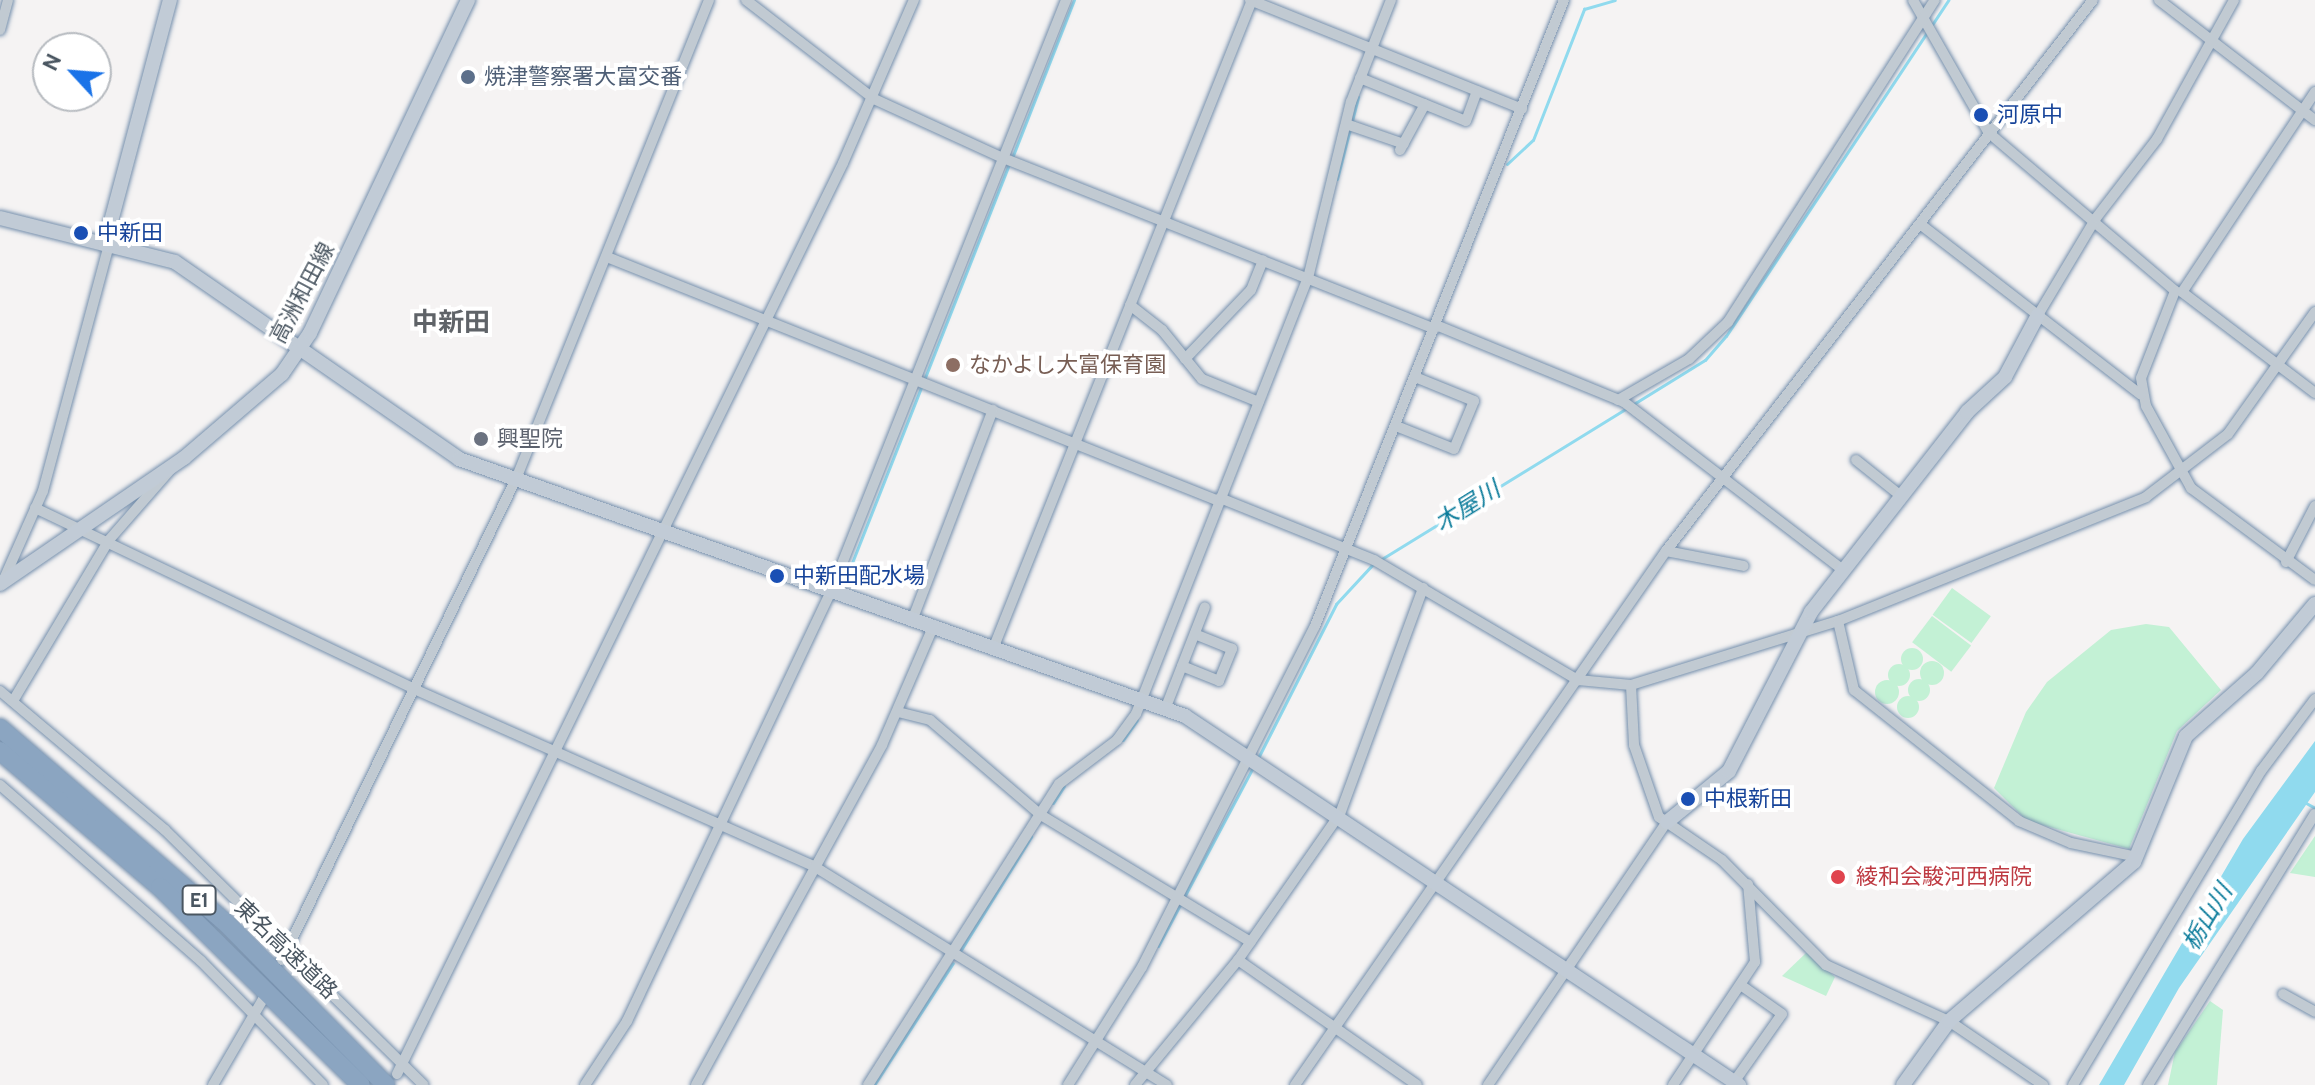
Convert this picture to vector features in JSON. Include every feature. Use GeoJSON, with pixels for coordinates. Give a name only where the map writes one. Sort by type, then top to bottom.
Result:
{"type":"FeatureCollection","features":[{"type":"Feature","properties":{"kind":"highway","name":"東名高速道路"},"geometry":{"type":"LineString","coordinates":[[0,728],[227,924],[392,1079]]}},
{"type":"Feature","properties":{"kind":"highway","name":"東名高速道路"},"geometry":{"type":"LineString","coordinates":[[0,751],[160,887],[361,1085]]}},
{"type":"Feature","properties":{"kind":"street"},"geometry":{"type":"LineString","coordinates":[[0,30],[8,0]]}},
{"type":"Feature","properties":{"kind":"street"},"geometry":{"type":"LineString","coordinates":[[2,581],[35,508],[170,0]]}},
{"type":"Feature","properties":{"kind":"street","name":"高洲和田線"},"geometry":{"type":"LineString","coordinates":[[2,581],[173,466],[254,403],[298,351],[468,0]]}},
{"type":"Feature","properties":{"kind":"street"},"geometry":{"type":"LineString","coordinates":[[282,960],[516,479],[709,0]]}},
{"type":"Feature","properties":{"kind":"street"},"geometry":{"type":"LineString","coordinates":[[746,0],[874,99],[1003,158],[1621,401],[1843,570]]}},
{"type":"Feature","properties":{"kind":"street"},"geometry":{"type":"LineString","coordinates":[[392,1079],[403,1063],[666,531],[763,319],[874,99],[914,0]]}},
{"type":"Feature","properties":{"kind":"street"},"geometry":{"type":"LineString","coordinates":[[585,1085],[627,1021],[832,589],[1066,0]]}},
{"type":"Feature","properties":{"kind":"street"},"geometry":{"type":"LineString","coordinates":[[995,644],[1251,0],[1522,109]]}},
{"type":"Feature","properties":{"kind":"street"},"geometry":{"type":"LineString","coordinates":[[868,1085],[1068,774],[1129,729],[1311,279],[1349,125],[1391,0]]}},
{"type":"Feature","properties":{"kind":"street"},"geometry":{"type":"LineString","coordinates":[[1068,1085],[1096,1046],[1183,897],[1256,758],[1347,549],[1564,0]]}},
{"type":"Feature","properties":{"kind":"street"},"geometry":{"type":"LineString","coordinates":[[1913,0],[1933,40],[1989,133],[2096,218],[2179,294],[2315,393]]}},
{"type":"Feature","properties":{"kind":"street"},"geometry":{"type":"LineString","coordinates":[[1621,401],[1689,359],[1728,322],[1935,0]]}},
{"type":"Feature","properties":{"kind":"street"},"geometry":{"type":"LineString","coordinates":[[1295,1085],[1438,884],[1666,551],[2093,0]]}},
{"type":"Feature","properties":{"kind":"street"},"geometry":{"type":"LineString","coordinates":[[2159,0],[2315,120]]}},
{"type":"Feature","properties":{"kind":"street"},"geometry":{"type":"LineString","coordinates":[[1488,1085],[1667,822],[1729,771],[1801,630],[1843,570],[1967,412],[2005,377],[2096,218],[2157,139],[2234,0]]}},
{"type":"Feature","properties":{"kind":"street"},"geometry":{"type":"LineString","coordinates":[[1363,80],[1466,121],[1477,91]]}},
{"type":"Feature","properties":{"kind":"street"},"geometry":{"type":"LineString","coordinates":[[2141,395],[2141,378],[2179,294],[2315,92]]}},
{"type":"Feature","properties":{"kind":"street"},"geometry":{"type":"LineString","coordinates":[[1349,125],[1402,147],[1425,104]]}},
{"type":"Feature","properties":{"kind":"street"},"geometry":{"type":"LineString","coordinates":[[0,218],[175,262],[441,451],[1144,696],[1256,758],[1691,1059],[1736,1084],[1782,1014],[1742,986]]}},
{"type":"Feature","properties":{"kind":"street"},"geometry":{"type":"LineString","coordinates":[[1920,224],[2141,395],[2191,488],[2286,562],[2315,580]]}},
{"type":"Feature","properties":{"kind":"street"},"geometry":{"type":"LineString","coordinates":[[607,257],[1374,560],[1578,680],[1631,685],[1838,621],[2086,525],[2181,471],[2228,434],[2275,363],[2315,312]]}},
{"type":"Feature","properties":{"kind":"street"},"geometry":{"type":"LineString","coordinates":[[1185,359],[1251,290],[1263,260]]}},
{"type":"Feature","properties":{"kind":"street"},"geometry":{"type":"LineString","coordinates":[[1130,305],[1202,379],[1259,402]]}},
{"type":"Feature","properties":{"kind":"street"},"geometry":{"type":"LineString","coordinates":[[1396,426],[1454,449],[1474,401],[1415,377]]}},
{"type":"Feature","properties":{"kind":"street"},"geometry":{"type":"LineString","coordinates":[[913,618],[993,410]]}},
{"type":"Feature","properties":{"kind":"street"},"geometry":{"type":"LineString","coordinates":[[1856,460],[1901,496]]}},
{"type":"Feature","properties":{"kind":"street"},"geometry":{"type":"LineString","coordinates":[[13,701],[109,540],[173,466]]}},
{"type":"Feature","properties":{"kind":"street"},"geometry":{"type":"LineString","coordinates":[[2286,562],[2315,506]]}},
{"type":"Feature","properties":{"kind":"street"},"geometry":{"type":"LineString","coordinates":[[35,508],[109,540],[414,689],[815,867],[1096,1046],[1167,1085]]}},
{"type":"Feature","properties":{"kind":"street"},"geometry":{"type":"LineString","coordinates":[[1666,551],[1744,566]]}},
{"type":"Feature","properties":{"kind":"street"},"geometry":{"type":"LineString","coordinates":[[1135,1085],[1238,960],[1340,814],[1423,588]]}},
{"type":"Feature","properties":{"kind":"street"},"geometry":{"type":"LineString","coordinates":[[1903,1085],[1949,1021],[2137,857],[2186,736],[2257,673],[2315,604]]}},
{"type":"Feature","properties":{"kind":"street"},"geometry":{"type":"LineString","coordinates":[[1166,707],[1205,607]]}},
{"type":"Feature","properties":{"kind":"street"},"geometry":{"type":"LineString","coordinates":[[1838,621],[1854,690],[2019,821],[2071,843],[2137,857]]}},
{"type":"Feature","properties":{"kind":"street"},"geometry":{"type":"LineString","coordinates":[[696,1085],[898,712],[934,625]]}},
{"type":"Feature","properties":{"kind":"street"},"geometry":{"type":"LineString","coordinates":[[1182,666],[1219,681],[1232,649],[1195,634]]}},
{"type":"Feature","properties":{"kind":"street"},"geometry":{"type":"LineString","coordinates":[[1631,685],[1634,745],[1667,822],[1748,884],[1826,965],[1949,1021],[2043,1085]]}},
{"type":"Feature","properties":{"kind":"street"},"geometry":{"type":"LineString","coordinates":[[0,691],[289,946],[424,1085]]}},
{"type":"Feature","properties":{"kind":"street"},"geometry":{"type":"LineString","coordinates":[[2073,1085],[2261,771],[2315,699]]}},
{"type":"Feature","properties":{"kind":"street"},"geometry":{"type":"LineString","coordinates":[[898,712],[930,720],[1041,815],[1183,897],[1251,942]]}},
{"type":"Feature","properties":{"kind":"street"},"geometry":{"type":"LineString","coordinates":[[0,785],[255,1013],[323,1085]]}},
{"type":"Feature","properties":{"kind":"street"},"geometry":{"type":"LineString","coordinates":[[2148,1085],[2315,814]]}},
{"type":"Feature","properties":{"kind":"street"},"geometry":{"type":"LineString","coordinates":[[1673,1085],[1742,986],[1755,962],[1748,884]]}},
{"type":"Feature","properties":{"kind":"street"},"geometry":{"type":"LineString","coordinates":[[1238,960],[1417,1085]]}},
{"type":"Feature","properties":{"kind":"street"},"geometry":{"type":"LineString","coordinates":[[2283,994],[2315,1012]]}},
{"type":"Feature","properties":{"kind":"street"},"geometry":{"type":"LineString","coordinates":[[213,1085],[263,999]]}},
{"type":"Feature","properties":{"kind":"green space"},"geometry":{"type":"Polygon","coordinates":[[[1952,588],[1991,616],[1971,643],[1933,615],[1952,588]]]}},
{"type":"Feature","properties":{"kind":"green space"},"geometry":{"type":"Polygon","coordinates":[[[1932,616],[1971,645],[1951,672],[1912,642],[1932,616]]]}},
{"type":"Feature","properties":{"kind":"green space"},"geometry":{"type":"Polygon","coordinates":[[[2146,624],[2169,627],[2221,690],[2177,731],[2129,849],[2027,821],[1994,788],[2026,712],[2047,682],[2111,630],[2146,624]]]}},
{"type":"Feature","properties":{"kind":"green space"},"geometry":{"type":"Polygon","coordinates":[[[1908,648],[1916,648],[1923,659],[1916,670],[1908,670],[1901,663],[1901,655],[1908,648]]]}},
{"type":"Feature","properties":{"kind":"green space"},"geometry":{"type":"Polygon","coordinates":[[[1932,661],[1940,665],[1944,673],[1940,681],[1932,685],[1924,681],[1920,673],[1924,665],[1932,661]]]}},
{"type":"Feature","properties":{"kind":"green space"},"geometry":{"type":"Polygon","coordinates":[[[1895,664],[1903,664],[1910,675],[1903,686],[1895,686],[1888,679],[1888,671],[1895,664]]]}},
{"type":"Feature","properties":{"kind":"green space"},"geometry":{"type":"Polygon","coordinates":[[[1915,679],[1923,679],[1930,690],[1923,701],[1915,701],[1908,694],[1908,686],[1915,679]]]}},
{"type":"Feature","properties":{"kind":"green space"},"geometry":{"type":"Polygon","coordinates":[[[1887,680],[1895,684],[1899,692],[1895,700],[1887,704],[1879,700],[1875,692],[1879,684],[1887,680]]]}},
{"type":"Feature","properties":{"kind":"green space"},"geometry":{"type":"Polygon","coordinates":[[[1904,696],[1912,696],[1919,707],[1912,718],[1904,718],[1897,711],[1897,703],[1904,696]]]}},
{"type":"Feature","properties":{"kind":"green space"},"geometry":{"type":"Polygon","coordinates":[[[2315,836],[2315,877],[2290,873],[2315,836]]]}},
{"type":"Feature","properties":{"kind":"green space"},"geometry":{"type":"Polygon","coordinates":[[[1807,952],[1835,977],[1826,996],[1782,976],[1807,952]]]}},
{"type":"Feature","properties":{"kind":"green space"},"geometry":{"type":"Polygon","coordinates":[[[2210,1001],[2223,1010],[2217,1085],[2168,1085],[2175,1052],[2210,1001]]]}},
{"type":"Feature","properties":{"kind":"water","name":"栃山川"},"geometry":{"type":"Polygon","coordinates":[[[2315,741],[2315,792],[2179,988],[2124,1085],[2099,1085],[2243,839],[2315,741]]]}},
{"type":"Feature","properties":{"kind":"waterway"},"geometry":{"type":"LineString","coordinates":[[1012,158],[1074,0]]}},
{"type":"Feature","properties":{"kind":"waterway"},"geometry":{"type":"LineString","coordinates":[[1507,164],[1533,140],[1584,9],[1615,0]]}},
{"type":"Feature","properties":{"kind":"waterway","name":"木屋川"},"geometry":{"type":"LineString","coordinates":[[1632,405],[1705,360],[1726,336],[1948,0]]}},
{"type":"Feature","properties":{"kind":"waterway"},"geometry":{"type":"LineString","coordinates":[[1337,179],[1358,97]]}},
{"type":"Feature","properties":{"kind":"waterway"},"geometry":{"type":"LineString","coordinates":[[846,578],[1009,165]]}},
{"type":"Feature","properties":{"kind":"waterway","name":"木屋川"},"geometry":{"type":"LineString","coordinates":[[1380,560],[1625,409]]}},
{"type":"Feature","properties":{"kind":"waterway","name":"木屋川"},"geometry":{"type":"LineString","coordinates":[[1258,758],[1336,604],[1373,564]]}},
{"type":"Feature","properties":{"kind":"waterway"},"geometry":{"type":"LineString","coordinates":[[1123,740],[1137,720]]}},
{"type":"Feature","properties":{"kind":"waterway","name":"木屋川"},"geometry":{"type":"LineString","coordinates":[[1158,946],[1252,769]]}},
{"type":"Feature","properties":{"kind":"waterway"},"geometry":{"type":"LineString","coordinates":[[1053,803],[1064,786]]}},
{"type":"Feature","properties":{"kind":"waterway"},"geometry":{"type":"LineString","coordinates":[[2306,803],[2315,808]]}},
{"type":"Feature","properties":{"kind":"waterway"},"geometry":{"type":"LineString","coordinates":[[959,953],[1031,837]]}},
{"type":"Feature","properties":{"kind":"waterway"},"geometry":{"type":"LineString","coordinates":[[874,1085],[953,963]]}},
{"type":"Feature","properties":{"kind":"place","name":"焼津警察署大富交番"},"geometry":{"type":"Point","coordinates":[468,77]}},
{"type":"Feature","properties":{"kind":"place","name":"河原中"},"geometry":{"type":"Point","coordinates":[1981,115]}},
{"type":"Feature","properties":{"kind":"place","name":"中新田"},"geometry":{"type":"Point","coordinates":[81,233]}},
{"type":"Feature","properties":{"kind":"place","name":"なかよし大富保育園"},"geometry":{"type":"Point","coordinates":[953,365]}},
{"type":"Feature","properties":{"kind":"place","name":"興聖院"},"geometry":{"type":"Point","coordinates":[481,439]}},
{"type":"Feature","properties":{"kind":"place","name":"中新田配水場"},"geometry":{"type":"Point","coordinates":[777,576]}},
{"type":"Feature","properties":{"kind":"place","name":"中根新田"},"geometry":{"type":"Point","coordinates":[1688,799]}},
{"type":"Feature","properties":{"kind":"place","name":"綾和会駿河西病院"},"geometry":{"type":"Point","coordinates":[1838,877]}},
{"type":"Feature","properties":{"kind":"district","name":"中新田"},"geometry":{"type":"Point","coordinates":[451,323]}}]}
